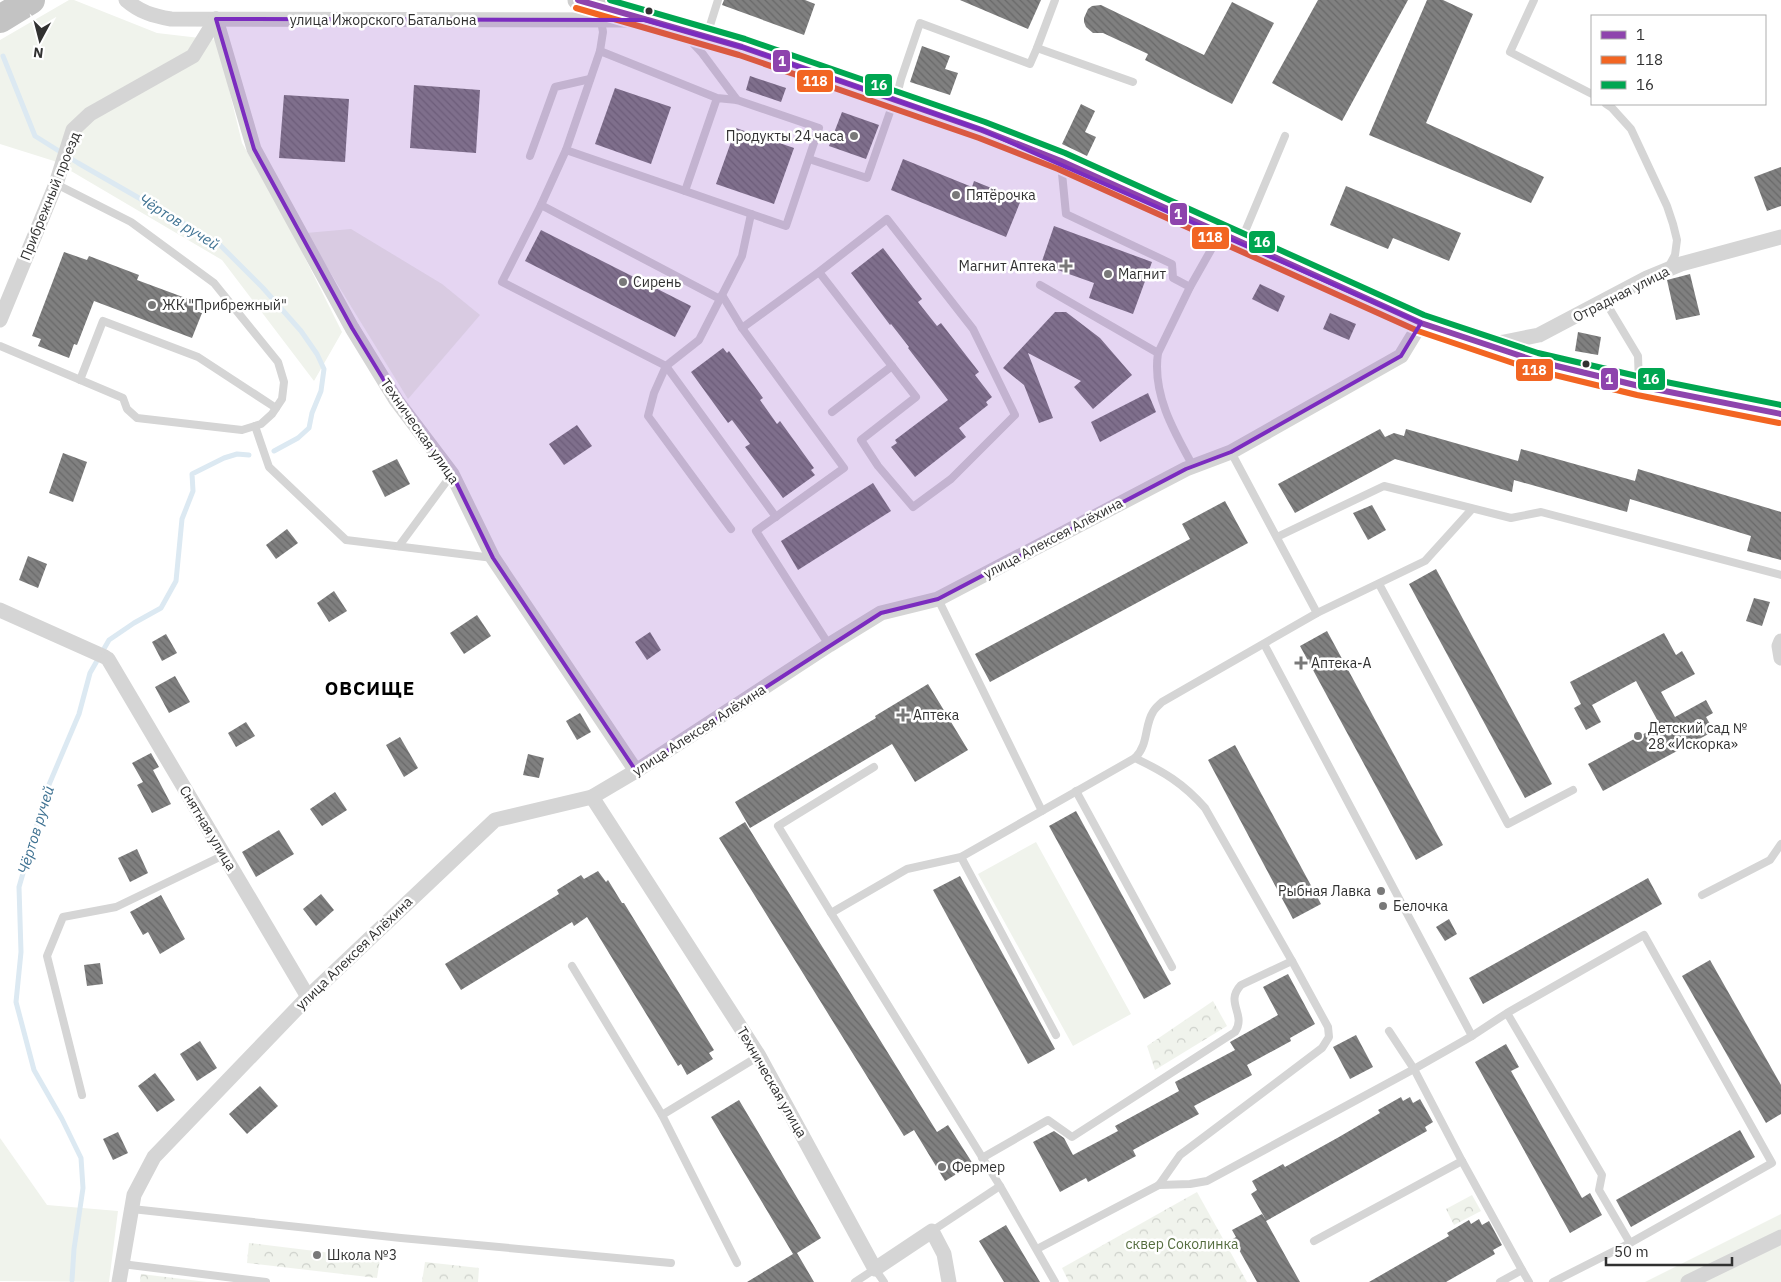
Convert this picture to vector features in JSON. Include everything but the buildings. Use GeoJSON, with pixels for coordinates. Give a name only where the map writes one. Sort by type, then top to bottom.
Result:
{"type":"FeatureCollection","features":[{"type":"Feature","properties":{"kind":"highway"},"geometry":{"type":"LineString","coordinates":[[0,19],[31,0]]}},
{"type":"Feature","properties":{"kind":"street","name":"улица Ижорского Батальона"},"geometry":{"type":"LineString","coordinates":[[126,0],[136,8],[152,16],[171,19],[645,20]]}},
{"type":"Feature","properties":{"kind":"street","name":"улица Ижорского Батальона"},"geometry":{"type":"LineString","coordinates":[[578,0],[751,50],[982,130],[1061,161],[1421,323],[1536,361],[1639,386],[1781,414]]}},
{"type":"Feature","properties":{"kind":"street","name":"Прибрежный проезд"},"geometry":{"type":"LineString","coordinates":[[0,320],[56,184],[73,130],[90,114],[193,56],[216,19]]}},
{"type":"Feature","properties":{"kind":"street","name":"Техническая улица"},"geometry":{"type":"LineString","coordinates":[[216,19],[254,149],[352,328],[396,400],[452,474],[494,558],[636,771]]}},
{"type":"Feature","properties":{"kind":"street","name":"Отрадная улица"},"geometry":{"type":"LineString","coordinates":[[1491,346],[1539,334],[1647,278],[1681,264],[1781,237]]}},
{"type":"Feature","properties":{"kind":"street","name":"улица Алексея Алёхина"},"geometry":{"type":"LineString","coordinates":[[119,1282],[134,1195],[154,1157],[308,997],[494,820],[592,797],[636,771],[881,613],[938,599],[1193,466],[1231,452],[1401,356],[1421,323]]}},
{"type":"Feature","properties":{"kind":"street","name":"Снятная улица"},"geometry":{"type":"LineString","coordinates":[[0,610],[106,658],[308,997]]}},
{"type":"Feature","properties":{"kind":"street"},"geometry":{"type":"LineString","coordinates":[[1781,641],[1779,646],[1781,658]]}},
{"type":"Feature","properties":{"kind":"street","name":"Техническая улица"},"geometry":{"type":"LineString","coordinates":[[592,797],[759,1056],[875,1269]]}},
{"type":"Feature","properties":{"kind":"street"},"geometry":{"type":"LineString","coordinates":[[875,1269],[932,1230],[944,1254],[949,1282]]}},
{"type":"Feature","properties":{"kind":"street"},"geometry":{"type":"LineString","coordinates":[[1688,1282],[1781,1237]]}},
{"type":"Feature","properties":{"kind":"lane"},"geometry":{"type":"LineString","coordinates":[[706,37],[718,0]]}},
{"type":"Feature","properties":{"kind":"lane"},"geometry":{"type":"LineString","coordinates":[[809,159],[867,178],[896,99],[901,78],[920,23],[1030,64],[1055,0]]}},
{"type":"Feature","properties":{"kind":"lane"},"geometry":{"type":"LineString","coordinates":[[1534,0],[1510,52],[1591,93]]}},
{"type":"Feature","properties":{"kind":"lane"},"geometry":{"type":"LineString","coordinates":[[600,20],[603,32],[600,51],[566,150],[502,282],[666,366],[776,517]]}},
{"type":"Feature","properties":{"kind":"lane"},"geometry":{"type":"LineString","coordinates":[[679,30],[702,53],[737,100]]}},
{"type":"Feature","properties":{"kind":"lane"},"geometry":{"type":"LineString","coordinates":[[1037,48],[1133,82]]}},
{"type":"Feature","properties":{"kind":"lane"},"geometry":{"type":"LineString","coordinates":[[566,150],[786,226],[819,128],[737,100],[717,98],[600,51]]}},
{"type":"Feature","properties":{"kind":"lane"},"geometry":{"type":"LineString","coordinates":[[530,156],[555,87],[590,79]]}},
{"type":"Feature","properties":{"kind":"lane"},"geometry":{"type":"LineString","coordinates":[[685,191],[717,98]]}},
{"type":"Feature","properties":{"kind":"lane"},"geometry":{"type":"LineString","coordinates":[[1608,105],[1630,129],[1674,224],[1677,240],[1675,255],[1667,270]]}},
{"type":"Feature","properties":{"kind":"lane"},"geometry":{"type":"LineString","coordinates":[[1241,241],[1285,136]]}},
{"type":"Feature","properties":{"kind":"lane"},"geometry":{"type":"LineString","coordinates":[[1061,161],[1066,214],[1172,264],[1173,278],[1190,287]]}},
{"type":"Feature","properties":{"kind":"lane"},"geometry":{"type":"LineString","coordinates":[[0,346],[123,398],[127,409],[138,418],[242,430],[261,424],[272,414],[282,399],[284,382],[278,362],[214,283],[131,222],[56,184]]}},
{"type":"Feature","properties":{"kind":"lane"},"geometry":{"type":"LineString","coordinates":[[541,205],[721,297],[844,468],[756,531],[829,645]]}},
{"type":"Feature","properties":{"kind":"lane"},"geometry":{"type":"LineString","coordinates":[[731,528],[648,416],[654,393],[666,366],[698,340],[742,256],[751,214]]}},
{"type":"Feature","properties":{"kind":"lane"},"geometry":{"type":"LineString","coordinates":[[742,328],[888,219],[973,329],[1015,415],[951,479],[913,508],[878,466],[861,440],[916,397],[819,272]]}},
{"type":"Feature","properties":{"kind":"lane"},"geometry":{"type":"LineString","coordinates":[[1193,466],[1171,426],[1159,390],[1156,363],[1158,353],[1190,287],[1221,232]]}},
{"type":"Feature","properties":{"kind":"lane"},"geometry":{"type":"LineString","coordinates":[[1040,286],[1158,353]]}},
{"type":"Feature","properties":{"kind":"lane"},"geometry":{"type":"LineString","coordinates":[[1605,301],[1638,356],[1640,367],[1639,386]]}},
{"type":"Feature","properties":{"kind":"lane"},"geometry":{"type":"LineString","coordinates":[[80,380],[103,321],[198,357],[276,408]]}},
{"type":"Feature","properties":{"kind":"lane"},"geometry":{"type":"LineString","coordinates":[[832,412],[892,366]]}},
{"type":"Feature","properties":{"kind":"lane"},"geometry":{"type":"LineString","coordinates":[[255,426],[269,467],[346,540],[494,558]]}},
{"type":"Feature","properties":{"kind":"lane"},"geometry":{"type":"LineString","coordinates":[[1231,452],[1317,613]]}},
{"type":"Feature","properties":{"kind":"lane"},"geometry":{"type":"LineString","coordinates":[[399,546],[452,474]]}},
{"type":"Feature","properties":{"kind":"lane"},"geometry":{"type":"LineString","coordinates":[[1277,537],[1384,486],[1510,518],[1541,512],[1781,575]]}},
{"type":"Feature","properties":{"kind":"lane"},"geometry":{"type":"LineString","coordinates":[[831,913],[907,869],[961,857],[1135,758],[1141,752],[1144,745],[1152,712],[1162,702],[1317,613],[1426,561],[1472,509]]}},
{"type":"Feature","properties":{"kind":"lane"},"geometry":{"type":"LineString","coordinates":[[1379,584],[1508,824],[1573,790]]}},
{"type":"Feature","properties":{"kind":"lane"},"geometry":{"type":"LineString","coordinates":[[938,599],[1042,811]]}},
{"type":"Feature","properties":{"kind":"lane"},"geometry":{"type":"LineString","coordinates":[[1264,644],[1472,1036]]}},
{"type":"Feature","properties":{"kind":"lane"},"geometry":{"type":"LineString","coordinates":[[1135,758],[1163,772],[1190,791],[1205,808],[1328,1027],[1329,1037],[1322,1048],[1180,1155],[1159,1185]]}},
{"type":"Feature","properties":{"kind":"lane"},"geometry":{"type":"LineString","coordinates":[[874,767],[778,826],[1000,1186],[1055,1282]]}},
{"type":"Feature","properties":{"kind":"lane"},"geometry":{"type":"LineString","coordinates":[[1076,791],[1172,967]]}},
{"type":"Feature","properties":{"kind":"lane"},"geometry":{"type":"LineString","coordinates":[[1702,895],[1770,860],[1781,844]]}},
{"type":"Feature","properties":{"kind":"lane"},"geometry":{"type":"LineString","coordinates":[[82,1095],[47,956],[63,917],[116,907],[224,855]]}},
{"type":"Feature","properties":{"kind":"lane"},"geometry":{"type":"LineString","coordinates":[[961,857],[1056,1035]]}},
{"type":"Feature","properties":{"kind":"lane"},"geometry":{"type":"LineString","coordinates":[[1037,1249],[1159,1185],[1190,1184],[1207,1181],[1414,1069],[1472,1036],[1506,1013],[1644,935],[1772,1163],[1630,1243],[1553,1282]]}},
{"type":"Feature","properties":{"kind":"lane"},"geometry":{"type":"LineString","coordinates":[[982,1158],[1048,1120],[1072,1137],[1234,1032],[1239,1020],[1234,997],[1236,991],[1241,985],[1292,961]]}},
{"type":"Feature","properties":{"kind":"lane"},"geometry":{"type":"LineString","coordinates":[[572,966],[662,1115],[737,1263]]}},
{"type":"Feature","properties":{"kind":"lane"},"geometry":{"type":"LineString","coordinates":[[1506,1013],[1602,1175],[1599,1190],[1630,1243]]}},
{"type":"Feature","properties":{"kind":"lane"},"geometry":{"type":"LineString","coordinates":[[1389,1031],[1414,1069],[1529,1282]]}},
{"type":"Feature","properties":{"kind":"lane"},"geometry":{"type":"LineString","coordinates":[[662,1115],[759,1056]]}},
{"type":"Feature","properties":{"kind":"lane"},"geometry":{"type":"LineString","coordinates":[[1314,1241],[1462,1161]]}},
{"type":"Feature","properties":{"kind":"lane"},"geometry":{"type":"LineString","coordinates":[[932,1230],[1000,1186]]}},
{"type":"Feature","properties":{"kind":"lane"},"geometry":{"type":"LineString","coordinates":[[132,1209],[401,1238],[671,1263]]}},
{"type":"Feature","properties":{"kind":"lane"},"geometry":{"type":"LineString","coordinates":[[122,1264],[266,1282]]}},
{"type":"Feature","properties":{"kind":"lane"},"geometry":{"type":"LineString","coordinates":[[855,1282],[875,1269],[884,1282]]}},
{"type":"Feature","properties":{"kind":"lane"},"geometry":{"type":"LineString","coordinates":[[1500,1282],[1522,1270]]}},
{"type":"Feature","properties":{"kind":"highlighted area"},"geometry":{"type":"Polygon","coordinates":[[[216,19],[645,20],[742,47],[982,130],[1421,323],[1401,356],[1231,452],[1186,469],[938,599],[881,613],[636,771],[493,558],[452,474],[396,400],[352,328],[254,149],[216,19]]]}},
{"type":"Feature","properties":{"kind":"green space"},"geometry":{"type":"Polygon","coordinates":[[[69,0],[74,0],[157,33],[217,40],[242,143],[280,208],[342,332],[314,381],[222,260],[54,161],[0,144],[0,40],[69,0]]]}},
{"type":"Feature","properties":{"kind":"green space"},"geometry":{"type":"Polygon","coordinates":[[[351,229],[442,284],[480,315],[408,399],[306,233],[351,229]]]}},
{"type":"Feature","properties":{"kind":"green space"},"geometry":{"type":"Polygon","coordinates":[[[1036,842],[1131,1014],[1073,1046],[978,874],[1036,842]]]}},
{"type":"Feature","properties":{"kind":"green space"},"geometry":{"type":"Polygon","coordinates":[[[1213,1001],[1227,1026],[1155,1070],[1147,1046],[1213,1001]]]}},
{"type":"Feature","properties":{"kind":"green space"},"geometry":{"type":"Polygon","coordinates":[[[0,1138],[47,1205],[118,1211],[109,1282],[0,1281],[0,1138]]]}},
{"type":"Feature","properties":{"kind":"green space","name":"сквер Соколинка"},"geometry":{"type":"Polygon","coordinates":[[[1197,1192],[1247,1282],[1069,1282],[1062,1268],[1197,1192]]]}},
{"type":"Feature","properties":{"kind":"green space"},"geometry":{"type":"Polygon","coordinates":[[[1472,1195],[1481,1211],[1454,1225],[1446,1209],[1472,1195]]]}},
{"type":"Feature","properties":{"kind":"green space"},"geometry":{"type":"Polygon","coordinates":[[[1781,1214],[1781,1282],[1645,1282],[1781,1214]]]}},
{"type":"Feature","properties":{"kind":"green space"},"geometry":{"type":"Polygon","coordinates":[[[249,1243],[380,1259],[377,1278],[247,1263],[249,1243]]]}},
{"type":"Feature","properties":{"kind":"green space"},"geometry":{"type":"Polygon","coordinates":[[[425,1262],[479,1268],[478,1282],[422,1282],[425,1262]]]}},
{"type":"Feature","properties":{"kind":"green space"},"geometry":{"type":"Polygon","coordinates":[[[141,1274],[207,1282],[140,1282],[141,1274]]]}},
{"type":"Feature","properties":{"kind":"waterway","name":"Чёртов ручей"},"geometry":{"type":"LineString","coordinates":[[3,56],[35,136],[78,163],[219,244],[263,288],[301,331],[317,354],[324,369],[321,391],[312,413],[309,428],[298,438],[274,451]]}},
{"type":"Feature","properties":{"kind":"waterway","name":"Чёртов ручей"},"geometry":{"type":"LineString","coordinates":[[72,1280],[74,1249],[83,1188],[81,1158],[62,1119],[34,1070],[16,1002],[21,952],[19,887],[48,787],[79,714],[90,673],[109,640],[161,608],[176,581],[182,519],[193,491],[192,474],[224,458],[237,454],[249,455]]}},
{"type":"Feature","properties":{"kind":"transit line","name":"1"},"geometry":{"type":"LineString","coordinates":[[578,0],[742,47],[982,130],[1061,161],[1421,323],[1536,361],[1639,386],[1781,414]]}},
{"type":"Feature","properties":{"kind":"transit line","name":"16"},"geometry":{"type":"LineString","coordinates":[[610,0],[745,39],[985,122],[1065,153],[1424,315],[1538,353],[1641,377],[1781,405]]}},
{"type":"Feature","properties":{"kind":"transit line","name":"118"},"geometry":{"type":"LineString","coordinates":[[576,8],[739,55],[979,138],[1058,169],[1418,331],[1534,370],[1637,395],[1779,423]]}},
{"type":"Feature","properties":{"kind":"place","name":"Продукты 24 часа"},"geometry":{"type":"Point","coordinates":[854,136]}},
{"type":"Feature","properties":{"kind":"place","name":"Пятёрочка"},"geometry":{"type":"Point","coordinates":[956,195]}},
{"type":"Feature","properties":{"kind":"place","name":"Магнит Аптека"},"geometry":{"type":"Point","coordinates":[1066,266]}},
{"type":"Feature","properties":{"kind":"place","name":"Магнит"},"geometry":{"type":"Point","coordinates":[1108,274]}},
{"type":"Feature","properties":{"kind":"place","name":"Сирень"},"geometry":{"type":"Point","coordinates":[623,282]}},
{"type":"Feature","properties":{"kind":"place","name":"ЖК \"Прибрежный\""},"geometry":{"type":"Point","coordinates":[152,305]}},
{"type":"Feature","properties":{"kind":"place","name":"Аптека-А"},"geometry":{"type":"Point","coordinates":[1301,663]}},
{"type":"Feature","properties":{"kind":"place","name":"Аптека"},"geometry":{"type":"Point","coordinates":[903,715]}},
{"type":"Feature","properties":{"kind":"place","name":"Детский сад № 28 «Искорка»"},"geometry":{"type":"Point","coordinates":[1638,736]}},
{"type":"Feature","properties":{"kind":"place","name":"Рыбная Лавка"},"geometry":{"type":"Point","coordinates":[1381,891]}},
{"type":"Feature","properties":{"kind":"place","name":"Белочка"},"geometry":{"type":"Point","coordinates":[1383,906]}},
{"type":"Feature","properties":{"kind":"place","name":"Фермер"},"geometry":{"type":"Point","coordinates":[942,1167]}},
{"type":"Feature","properties":{"kind":"place","name":"Школа №3"},"geometry":{"type":"Point","coordinates":[317,1255]}},
{"type":"Feature","properties":{"kind":"district","name":"ОВСИЩЕ"},"geometry":{"type":"Point","coordinates":[370,688]}}]}
